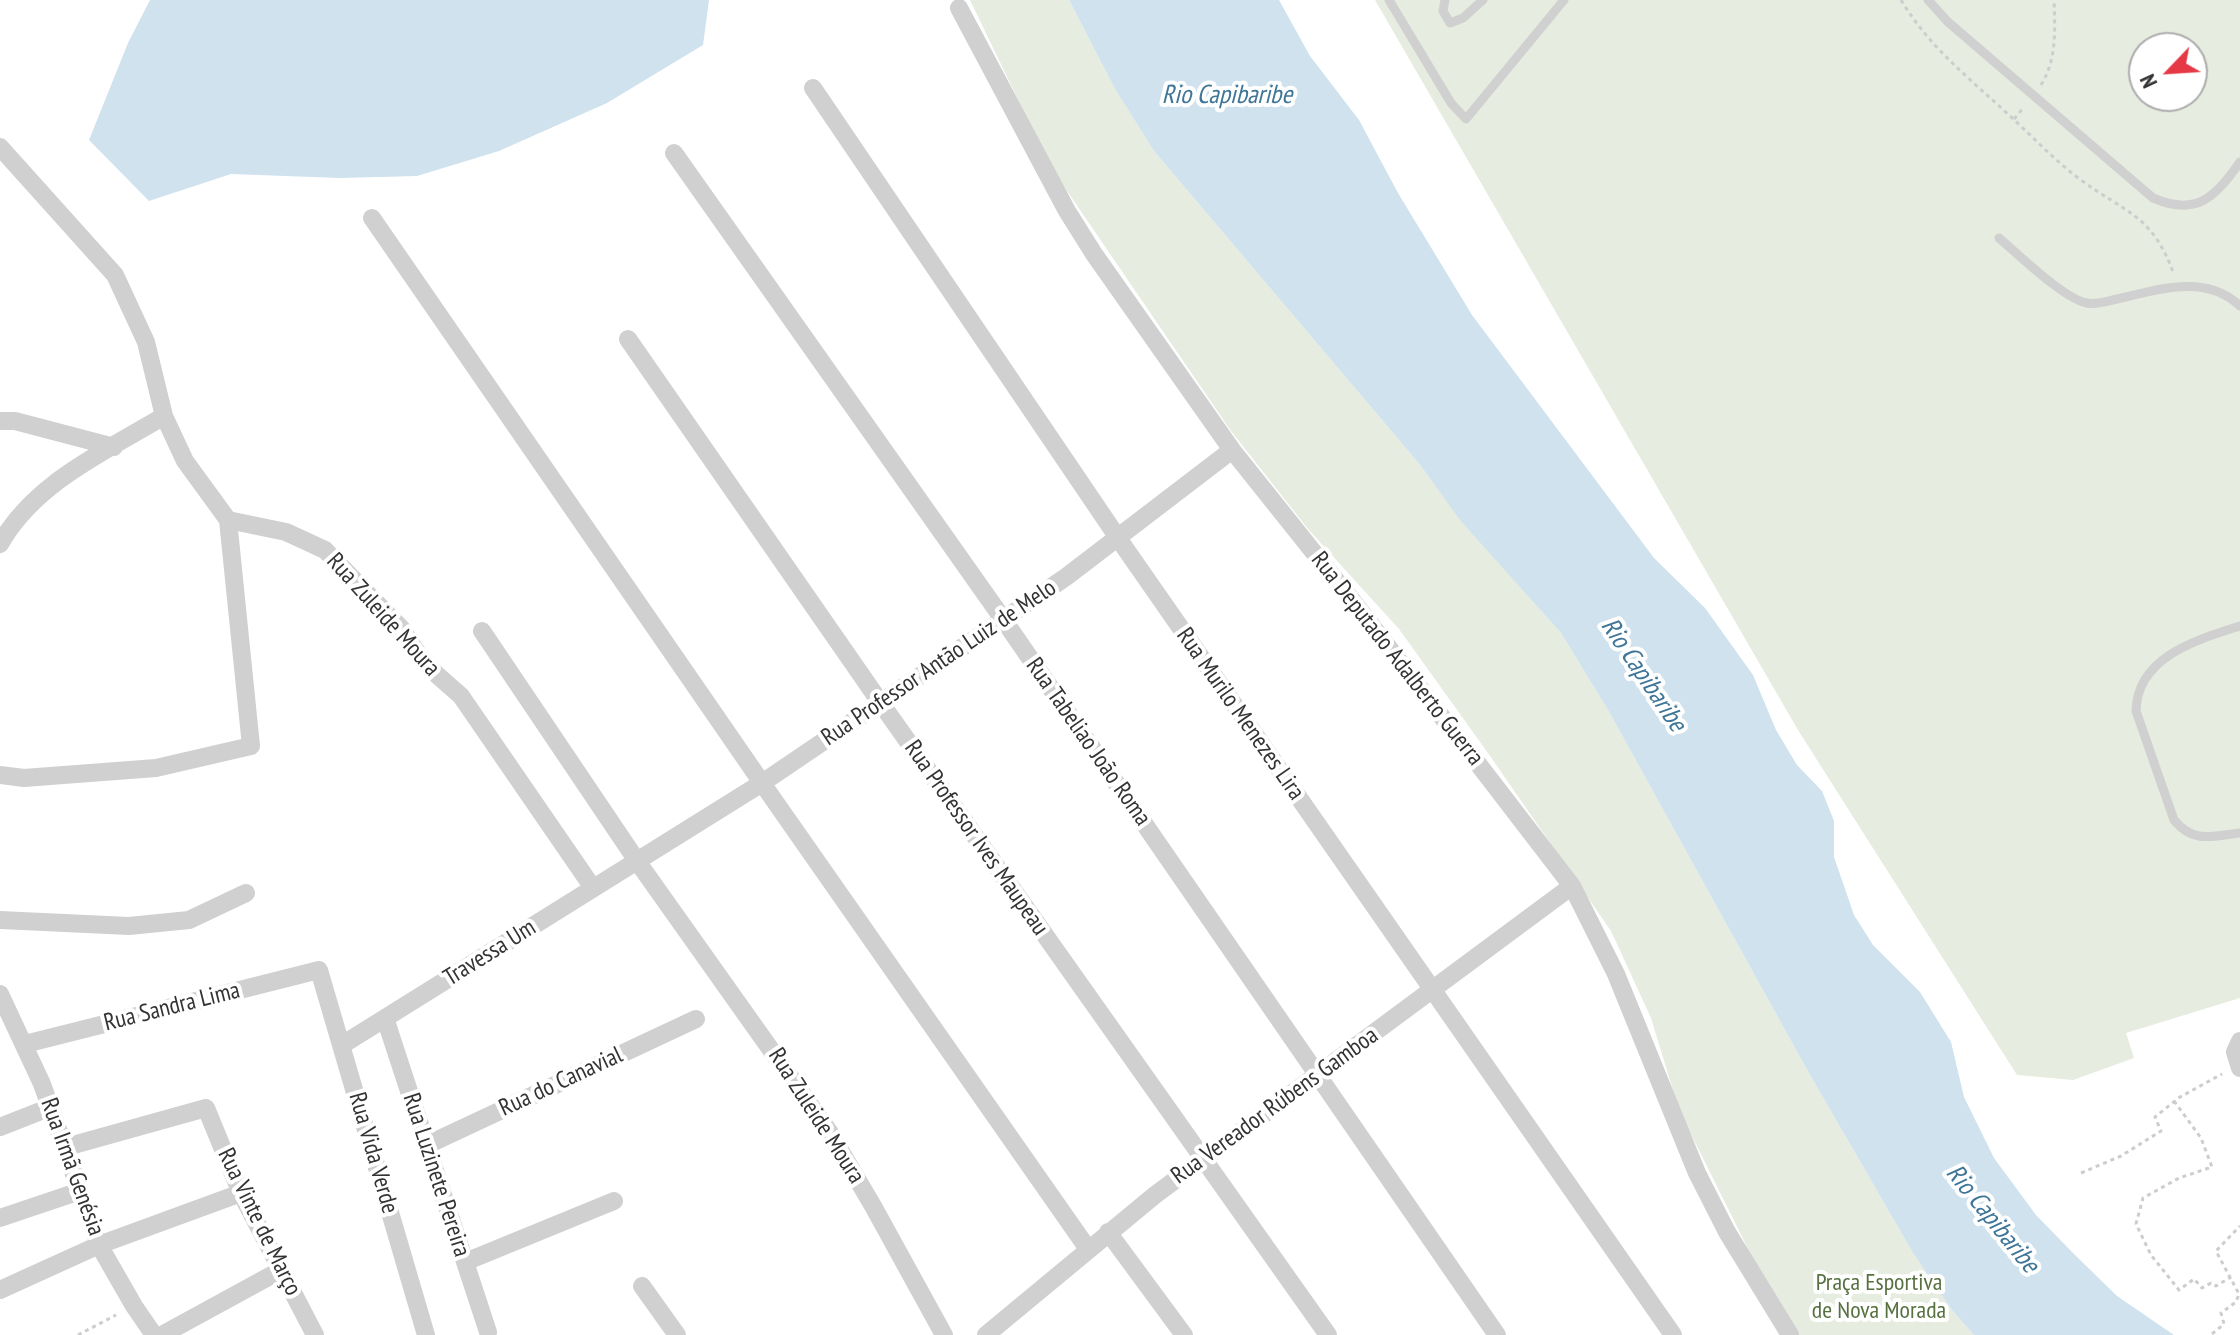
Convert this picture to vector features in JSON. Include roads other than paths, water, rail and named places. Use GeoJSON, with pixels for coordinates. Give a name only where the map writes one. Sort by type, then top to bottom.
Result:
{"type":"FeatureCollection","features":[{"type":"Feature","properties":{"kind":"street","name":"Rua Deputado Adalberto Guerra"},"geometry":{"type":"LineString","coordinates":[[959,8],[1067,211],[1094,254],[1232,450],[1572,886],[1616,974],[1697,1173],[1727,1232],[1790,1335]]}},
{"type":"Feature","properties":{"kind":"street","name":"Rua Murilo Menezes Lira"},"geometry":{"type":"LineString","coordinates":[[813,88],[1118,538],[1673,1335]]}},
{"type":"Feature","properties":{"kind":"street"},"geometry":{"type":"LineString","coordinates":[[0,147],[115,275],[146,342],[164,416],[185,461],[228,520],[251,746],[156,768],[24,778],[0,775]]}},
{"type":"Feature","properties":{"kind":"street","name":"Rua Tabeliao João Roma"},"geometry":{"type":"LineString","coordinates":[[674,153],[1003,619],[1497,1335]]}},
{"type":"Feature","properties":{"kind":"street"},"geometry":{"type":"LineString","coordinates":[[372,218],[1088,1249]]}},
{"type":"Feature","properties":{"kind":"street","name":"Rua Professor Ives Maupeau"},"geometry":{"type":"LineString","coordinates":[[628,339],[880,702],[1328,1335]]}},
{"type":"Feature","properties":{"kind":"street"},"geometry":{"type":"LineString","coordinates":[[0,544],[32,503],[61,478],[164,416]]}},
{"type":"Feature","properties":{"kind":"street"},"geometry":{"type":"LineString","coordinates":[[0,421],[15,421],[114,447]]}},
{"type":"Feature","properties":{"kind":"street","name":"Rua Professor Antão Luiz de Melo"},"geometry":{"type":"LineString","coordinates":[[637,861],[762,783],[1066,577],[1232,450]]}},
{"type":"Feature","properties":{"kind":"street","name":"Rua Zuleide Moura"},"geometry":{"type":"LineString","coordinates":[[228,520],[286,532],[325,550],[401,628],[427,664],[461,696],[593,888]]}},
{"type":"Feature","properties":{"kind":"street","name":"Rua Zuleide Moura"},"geometry":{"type":"LineString","coordinates":[[482,631],[637,861],[830,1133],[944,1335]]}},
{"type":"Feature","properties":{"kind":"street","name":"Travessa Um"},"geometry":{"type":"LineString","coordinates":[[342,1045],[637,861]]}},
{"type":"Feature","properties":{"kind":"street","name":"Rua Vereador Rúbens Gamboa"},"geometry":{"type":"LineString","coordinates":[[986,1335],[1108,1232],[1203,1159],[1572,886]]}},
{"type":"Feature","properties":{"kind":"street"},"geometry":{"type":"LineString","coordinates":[[0,920],[9,918],[129,926],[189,920],[246,893]]}},
{"type":"Feature","properties":{"kind":"street","name":"Rua Sandra Lima"},"geometry":{"type":"LineString","coordinates":[[25,1044],[319,970]]}},
{"type":"Feature","properties":{"kind":"street","name":"Rua Vida Verde"},"geometry":{"type":"LineString","coordinates":[[319,970],[426,1335]]}},
{"type":"Feature","properties":{"kind":"street","name":"Rua Irmã Genésia"},"geometry":{"type":"LineString","coordinates":[[0,994],[51,1107],[99,1245],[154,1335]]}},
{"type":"Feature","properties":{"kind":"street","name":"Rua Luzinete Pereira"},"geometry":{"type":"LineString","coordinates":[[385,1018],[488,1332]]}},
{"type":"Feature","properties":{"kind":"street","name":"Rua do Canavial"},"geometry":{"type":"LineString","coordinates":[[427,1145],[696,1019]]}},
{"type":"Feature","properties":{"kind":"street"},"geometry":{"type":"LineString","coordinates":[[2240,1041],[2235,1052],[2240,1066]]}},
{"type":"Feature","properties":{"kind":"street"},"geometry":{"type":"LineString","coordinates":[[0,1127],[51,1107]]}},
{"type":"Feature","properties":{"kind":"street","name":"Rua Vinte de Março"},"geometry":{"type":"LineString","coordinates":[[66,1147],[206,1108],[241,1193],[315,1335]]}},
{"type":"Feature","properties":{"kind":"street"},"geometry":{"type":"LineString","coordinates":[[0,1218],[80,1191]]}},
{"type":"Feature","properties":{"kind":"street"},"geometry":{"type":"LineString","coordinates":[[0,1290],[99,1245],[241,1193]]}},
{"type":"Feature","properties":{"kind":"street"},"geometry":{"type":"LineString","coordinates":[[465,1262],[614,1201]]}},
{"type":"Feature","properties":{"kind":"street"},"geometry":{"type":"LineString","coordinates":[[1108,1232],[1184,1335]]}},
{"type":"Feature","properties":{"kind":"street"},"geometry":{"type":"LineString","coordinates":[[162,1335],[281,1270]]}},
{"type":"Feature","properties":{"kind":"street"},"geometry":{"type":"LineString","coordinates":[[642,1286],[677,1335]]}},
{"type":"Feature","properties":{"kind":"lane"},"geometry":{"type":"LineString","coordinates":[[1389,0],[1451,103],[1466,119],[1564,0]]}},
{"type":"Feature","properties":{"kind":"lane"},"geometry":{"type":"LineString","coordinates":[[1445,0],[1444,17],[1450,23],[1463,18],[1483,0]]}},
{"type":"Feature","properties":{"kind":"lane"},"geometry":{"type":"LineString","coordinates":[[1928,0],[1948,22],[2153,198],[2169,205],[2187,207],[2203,202],[2217,191],[2240,162]]}},
{"type":"Feature","properties":{"kind":"lane"},"geometry":{"type":"LineString","coordinates":[[1999,238],[2075,300],[2091,304],[2197,286],[2218,291],[2240,306]]}},
{"type":"Feature","properties":{"kind":"lane"},"geometry":{"type":"LineString","coordinates":[[2240,626],[2193,642],[2165,659],[2149,673],[2137,694],[2136,711],[2174,820],[2184,832],[2200,838],[2240,833]]}},
{"type":"Feature","properties":{"kind":"water"},"geometry":{"type":"Polygon","coordinates":[[[150,0],[709,0],[703,45],[607,103],[499,151],[417,176],[340,178],[231,174],[149,201],[89,140],[128,43],[150,0]]]}},
{"type":"Feature","properties":{"kind":"water","name":"Rio Capibaribe"},"geometry":{"type":"Polygon","coordinates":[[[1069,0],[1279,0],[1310,56],[1359,120],[1398,193],[1472,315],[1654,558],[1705,608],[1753,675],[1776,730],[1797,765],[1822,791],[1834,821],[1834,857],[1854,915],[1873,945],[1920,992],[1951,1042],[1964,1097],[1994,1158],[2036,1215],[2074,1254],[2117,1296],[2174,1335],[1974,1335],[1951,1309],[1913,1253],[1806,1068],[1608,710],[1561,633],[1460,520],[1421,466],[1154,151],[1115,89],[1069,0]]]}},
{"type":"Feature","properties":{"kind":"park label","name":"Praça Esportiva de Nova Morada"},"geometry":{"type":"Point","coordinates":[1879,1297]}}]}
